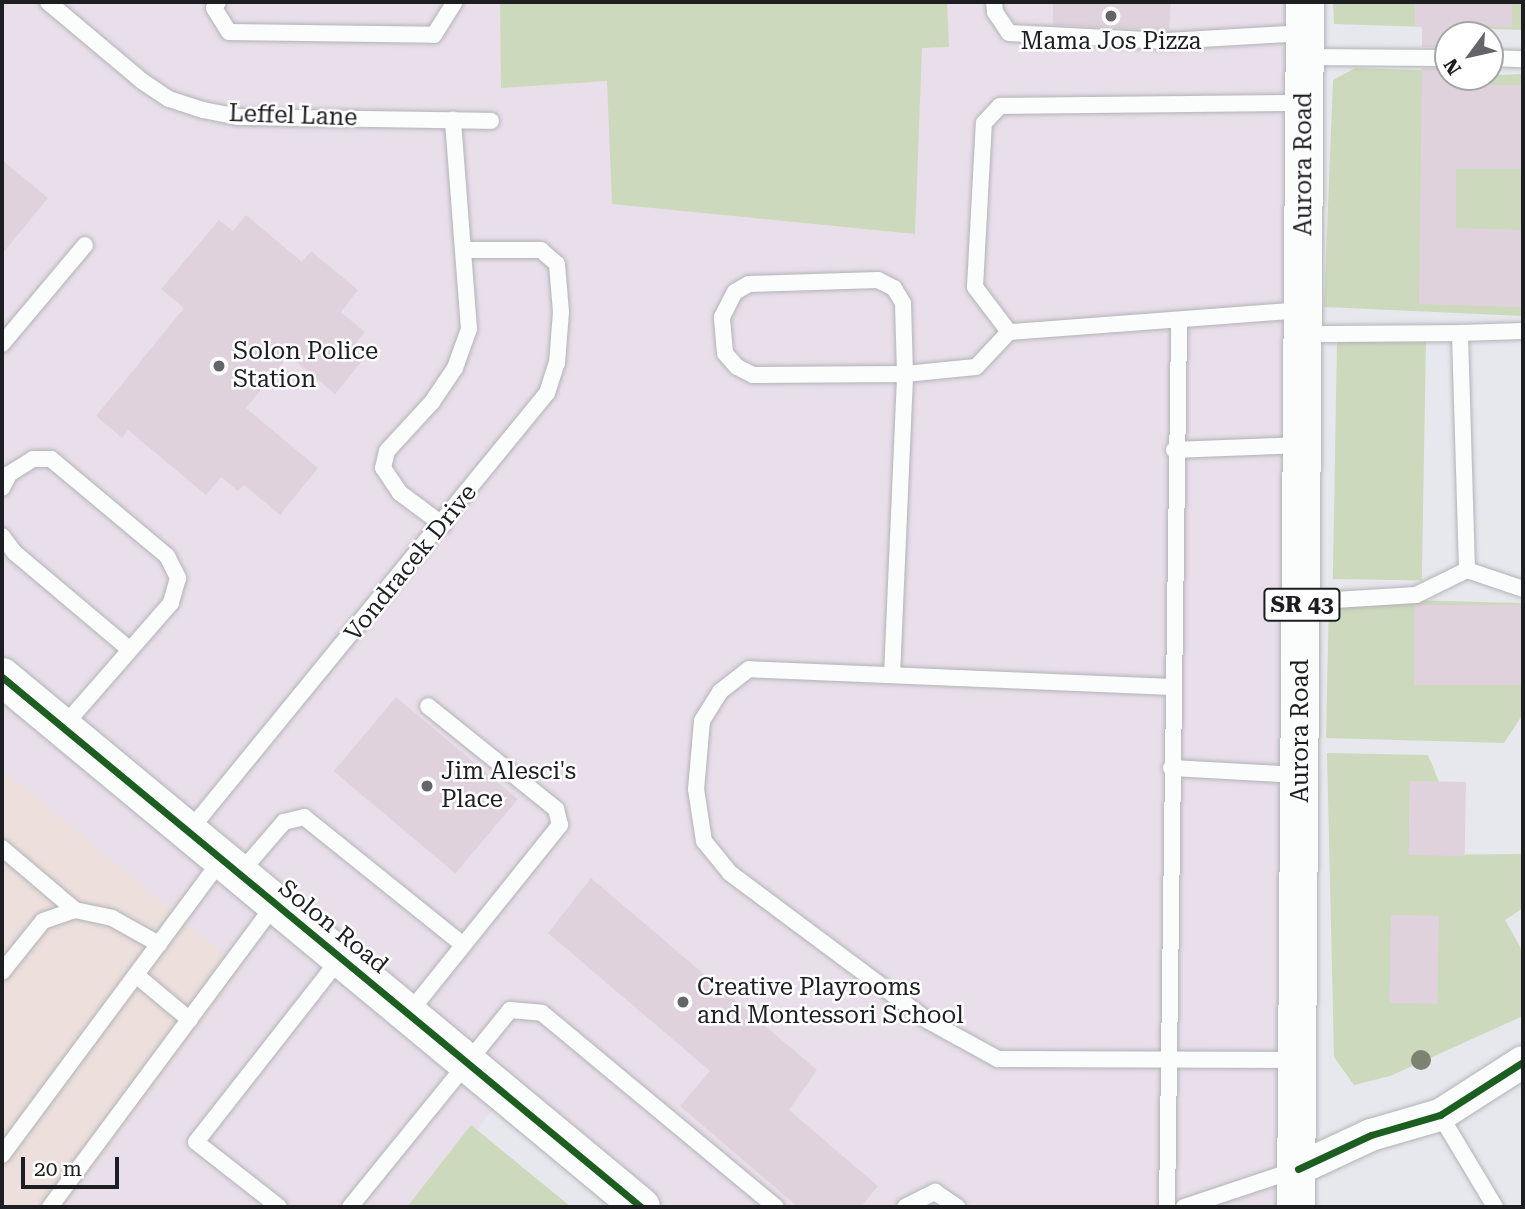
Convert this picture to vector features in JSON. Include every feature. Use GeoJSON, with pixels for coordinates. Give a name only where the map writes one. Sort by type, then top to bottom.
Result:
{"type":"FeatureCollection","features":[{"type":"Feature","properties":{"kind":"main road","name":"Aurora Road"},"geometry":{"type":"LineString","coordinates":[[1296,1207],[1305,31]]}},
{"type":"Feature","properties":{"kind":"main road","name":"Solon Road"},"geometry":{"type":"LineString","coordinates":[[2,677],[641,1207]]}},
{"type":"Feature","properties":{"kind":"street"},"geometry":{"type":"LineString","coordinates":[[1298,1169],[1371,1135],[1440,1115],[1523,1062]]}},
{"type":"Feature","properties":{"kind":"lane","name":"Leffel Lane"},"geometry":{"type":"LineString","coordinates":[[48,2],[142,81],[169,99],[203,110],[238,117],[491,121]]}},
{"type":"Feature","properties":{"kind":"lane"},"geometry":{"type":"LineString","coordinates":[[218,2],[214,8],[229,32],[434,35],[455,2]]}},
{"type":"Feature","properties":{"kind":"lane"},"geometry":{"type":"LineString","coordinates":[[994,2],[995,12],[1009,33],[1167,41],[1305,31],[1434,55]]}},
{"type":"Feature","properties":{"kind":"lane"},"geometry":{"type":"LineString","coordinates":[[1504,58],[1523,59]]}},
{"type":"Feature","properties":{"kind":"lane"},"geometry":{"type":"LineString","coordinates":[[1009,332],[975,287],[984,123],[1000,106],[1304,103]]}},
{"type":"Feature","properties":{"kind":"lane"},"geometry":{"type":"LineString","coordinates":[[443,525],[400,492],[383,468],[387,451],[432,402],[455,368],[469,329],[453,120]]}},
{"type":"Feature","properties":{"kind":"lane"},"geometry":{"type":"LineString","coordinates":[[2,344],[85,245]]}},
{"type":"Feature","properties":{"kind":"lane","name":"Vondracek Drive"},"geometry":{"type":"LineString","coordinates":[[189,831],[443,525],[547,393],[557,363],[559,338],[556,264],[541,250],[463,250]]}},
{"type":"Feature","properties":{"kind":"lane"},"geometry":{"type":"LineString","coordinates":[[892,676],[905,374],[903,303],[894,288],[878,280],[749,284],[735,292],[722,317],[725,353],[737,367],[753,375],[905,374],[976,368],[1009,332],[1179,322],[1303,322],[1460,332],[1523,331]]}},
{"type":"Feature","properties":{"kind":"lane"},"geometry":{"type":"LineString","coordinates":[[1167,1207],[1174,450],[1179,322]]}},
{"type":"Feature","properties":{"kind":"lane"},"geometry":{"type":"LineString","coordinates":[[1460,332],[1467,570]]}},
{"type":"Feature","properties":{"kind":"lane"},"geometry":{"type":"LineString","coordinates":[[1174,450],[1302,445]]}},
{"type":"Feature","properties":{"kind":"lane"},"geometry":{"type":"LineString","coordinates":[[2,488],[9,474],[33,459],[51,459],[167,556],[178,578],[171,603],[63,727]]}},
{"type":"Feature","properties":{"kind":"lane"},"geometry":{"type":"LineString","coordinates":[[2,536],[15,553],[131,650]]}},
{"type":"Feature","properties":{"kind":"lane"},"geometry":{"type":"LineString","coordinates":[[1302,602],[1416,595],[1467,570],[1523,589]]}},
{"type":"Feature","properties":{"kind":"lane"},"geometry":{"type":"LineString","coordinates":[[1172,687],[749,669],[720,692],[702,721],[696,789],[704,841],[730,873],[926,1020],[998,1059],[1299,1060]]}},
{"type":"Feature","properties":{"kind":"lane"},"geometry":{"type":"LineString","coordinates":[[408,1014],[560,825],[556,809],[428,706]]}},
{"type":"Feature","properties":{"kind":"lane"},"geometry":{"type":"LineString","coordinates":[[1171,768],[1300,775]]}},
{"type":"Feature","properties":{"kind":"lane"},"geometry":{"type":"LineString","coordinates":[[2,1156],[159,944],[231,866],[284,822],[304,817],[463,945]]}},
{"type":"Feature","properties":{"kind":"lane"},"geometry":{"type":"LineString","coordinates":[[2,848],[75,910],[112,918],[159,944]]}},
{"type":"Feature","properties":{"kind":"lane"},"geometry":{"type":"LineString","coordinates":[[50,1207],[274,905]]}},
{"type":"Feature","properties":{"kind":"lane"},"geometry":{"type":"LineString","coordinates":[[2,972],[43,920],[75,910]]}},
{"type":"Feature","properties":{"kind":"lane"},"geometry":{"type":"LineString","coordinates":[[279,1207],[196,1142],[341,957]]}},
{"type":"Feature","properties":{"kind":"lane"},"geometry":{"type":"LineString","coordinates":[[136,975],[190,1020]]}},
{"type":"Feature","properties":{"kind":"lane"},"geometry":{"type":"LineString","coordinates":[[350,1207],[465,1062],[510,1010],[542,1013],[776,1207]]}},
{"type":"Feature","properties":{"kind":"lane"},"geometry":{"type":"LineString","coordinates":[[1440,1115],[1495,1207]]}},
{"type":"Feature","properties":{"kind":"lane"},"geometry":{"type":"LineString","coordinates":[[1184,1207],[1298,1169]]}},
{"type":"Feature","properties":{"kind":"lane"},"geometry":{"type":"LineString","coordinates":[[905,1207],[935,1192],[957,1207]]}},
{"type":"Feature","properties":{"kind":"shaded area"},"geometry":{"type":"Polygon","coordinates":[[[2,2],[1305,2],[1296,1207],[641,1207],[504,1095],[416,1207],[2,1207],[2,2]]]}},
{"type":"Feature","properties":{"kind":"shaded area"},"geometry":{"type":"Polygon","coordinates":[[[8,774],[242,969],[64,1207],[2,1207],[2,782],[8,774]]]}},
{"type":"Feature","properties":{"kind":"green space"},"geometry":{"type":"Polygon","coordinates":[[[500,2],[947,2],[949,47],[922,48],[915,234],[612,204],[607,81],[501,88],[500,2]]]}},
{"type":"Feature","properties":{"kind":"green space"},"geometry":{"type":"Polygon","coordinates":[[[1333,2],[1523,2],[1523,30],[1504,29],[1504,21],[1434,21],[1434,27],[1334,24],[1333,2]]]}},
{"type":"Feature","properties":{"kind":"green space"},"geometry":{"type":"Polygon","coordinates":[[[1355,68],[1434,71],[1434,91],[1504,91],[1504,75],[1523,74],[1523,316],[1324,307],[1333,80],[1355,68]]]}},
{"type":"Feature","properties":{"kind":"green space"},"geometry":{"type":"Polygon","coordinates":[[[1337,340],[1426,342],[1422,581],[1333,579],[1337,340]]]}},
{"type":"Feature","properties":{"kind":"green space"},"geometry":{"type":"Polygon","coordinates":[[[1329,598],[1523,603],[1523,714],[1504,743],[1326,738],[1329,598]]]}},
{"type":"Feature","properties":{"kind":"green space"},"geometry":{"type":"Polygon","coordinates":[[[1327,753],[1428,755],[1439,782],[1410,782],[1409,855],[1523,854],[1523,908],[1505,920],[1523,952],[1523,1016],[1390,1076],[1354,1085],[1334,1057],[1327,753]]]}},
{"type":"Feature","properties":{"kind":"green space"},"geometry":{"type":"Polygon","coordinates":[[[471,1125],[571,1207],[407,1207],[471,1125]]]}},
{"type":"Feature","properties":{"kind":"building","name":"Mama Jos Pizza"},"geometry":{"type":"Polygon","coordinates":[[[1053,2],[1171,2],[1169,30],[1053,25],[1053,2]]]}},
{"type":"Feature","properties":{"kind":"building"},"geometry":{"type":"Polygon","coordinates":[[[1415,2],[1512,2],[1512,27],[1504,27],[1504,21],[1434,21],[1434,47],[1422,47],[1422,26],[1415,26],[1415,2]]]}},
{"type":"Feature","properties":{"kind":"building"},"geometry":{"type":"Polygon","coordinates":[[[1422,68],[1434,68],[1434,91],[1504,91],[1504,85],[1523,85],[1523,169],[1456,169],[1456,228],[1523,230],[1523,307],[1419,304],[1422,68]]]}},
{"type":"Feature","properties":{"kind":"building"},"geometry":{"type":"Polygon","coordinates":[[[2,160],[48,198],[2,254],[2,160]]]}},
{"type":"Feature","properties":{"kind":"building","name":"Solon Police Station"},"geometry":{"type":"Polygon","coordinates":[[[246,215],[302,262],[311,251],[358,290],[341,312],[365,332],[351,349],[363,360],[335,394],[289,356],[246,408],[318,468],[280,515],[244,485],[238,491],[221,477],[206,495],[128,430],[122,438],[96,416],[184,308],[161,289],[219,220],[233,231],[246,215]]]}},
{"type":"Feature","properties":{"kind":"building"},"geometry":{"type":"Polygon","coordinates":[[[1414,605],[1523,605],[1523,685],[1414,685],[1414,605]]]}},
{"type":"Feature","properties":{"kind":"building","name":"Jim Alesci's Place"},"geometry":{"type":"Polygon","coordinates":[[[396,697],[518,799],[455,874],[334,771],[396,697]]]}},
{"type":"Feature","properties":{"kind":"building"},"geometry":{"type":"Polygon","coordinates":[[[1410,781],[1466,782],[1465,856],[1409,855],[1410,781]]]}},
{"type":"Feature","properties":{"kind":"building","name":"Creative Playrooms and Montessori School"},"geometry":{"type":"Polygon","coordinates":[[[591,878],[817,1070],[789,1110],[878,1186],[861,1207],[798,1207],[680,1106],[710,1071],[548,933],[591,878]]]}},
{"type":"Feature","properties":{"kind":"building"},"geometry":{"type":"Polygon","coordinates":[[[1391,915],[1439,916],[1437,1004],[1389,1003],[1391,915]]]}},
{"type":"Feature","properties":{"kind":"cycle path"},"geometry":{"type":"LineString","coordinates":[[2,677],[641,1207]]}},
{"type":"Feature","properties":{"kind":"cycle path"},"geometry":{"type":"LineString","coordinates":[[1298,1169],[1371,1135],[1440,1115],[1523,1062]]}},
{"type":"Feature","properties":{"kind":"place","name":"Mama Jos Pizza"},"geometry":{"type":"Point","coordinates":[1111,16]}},
{"type":"Feature","properties":{"kind":"place","name":"Solon Police Station"},"geometry":{"type":"Point","coordinates":[219,366]}},
{"type":"Feature","properties":{"kind":"place","name":"Jim Alesci's Place"},"geometry":{"type":"Point","coordinates":[427,786]}},
{"type":"Feature","properties":{"kind":"place","name":"Creative Playrooms and Montessori School"},"geometry":{"type":"Point","coordinates":[683,1002]}}]}
